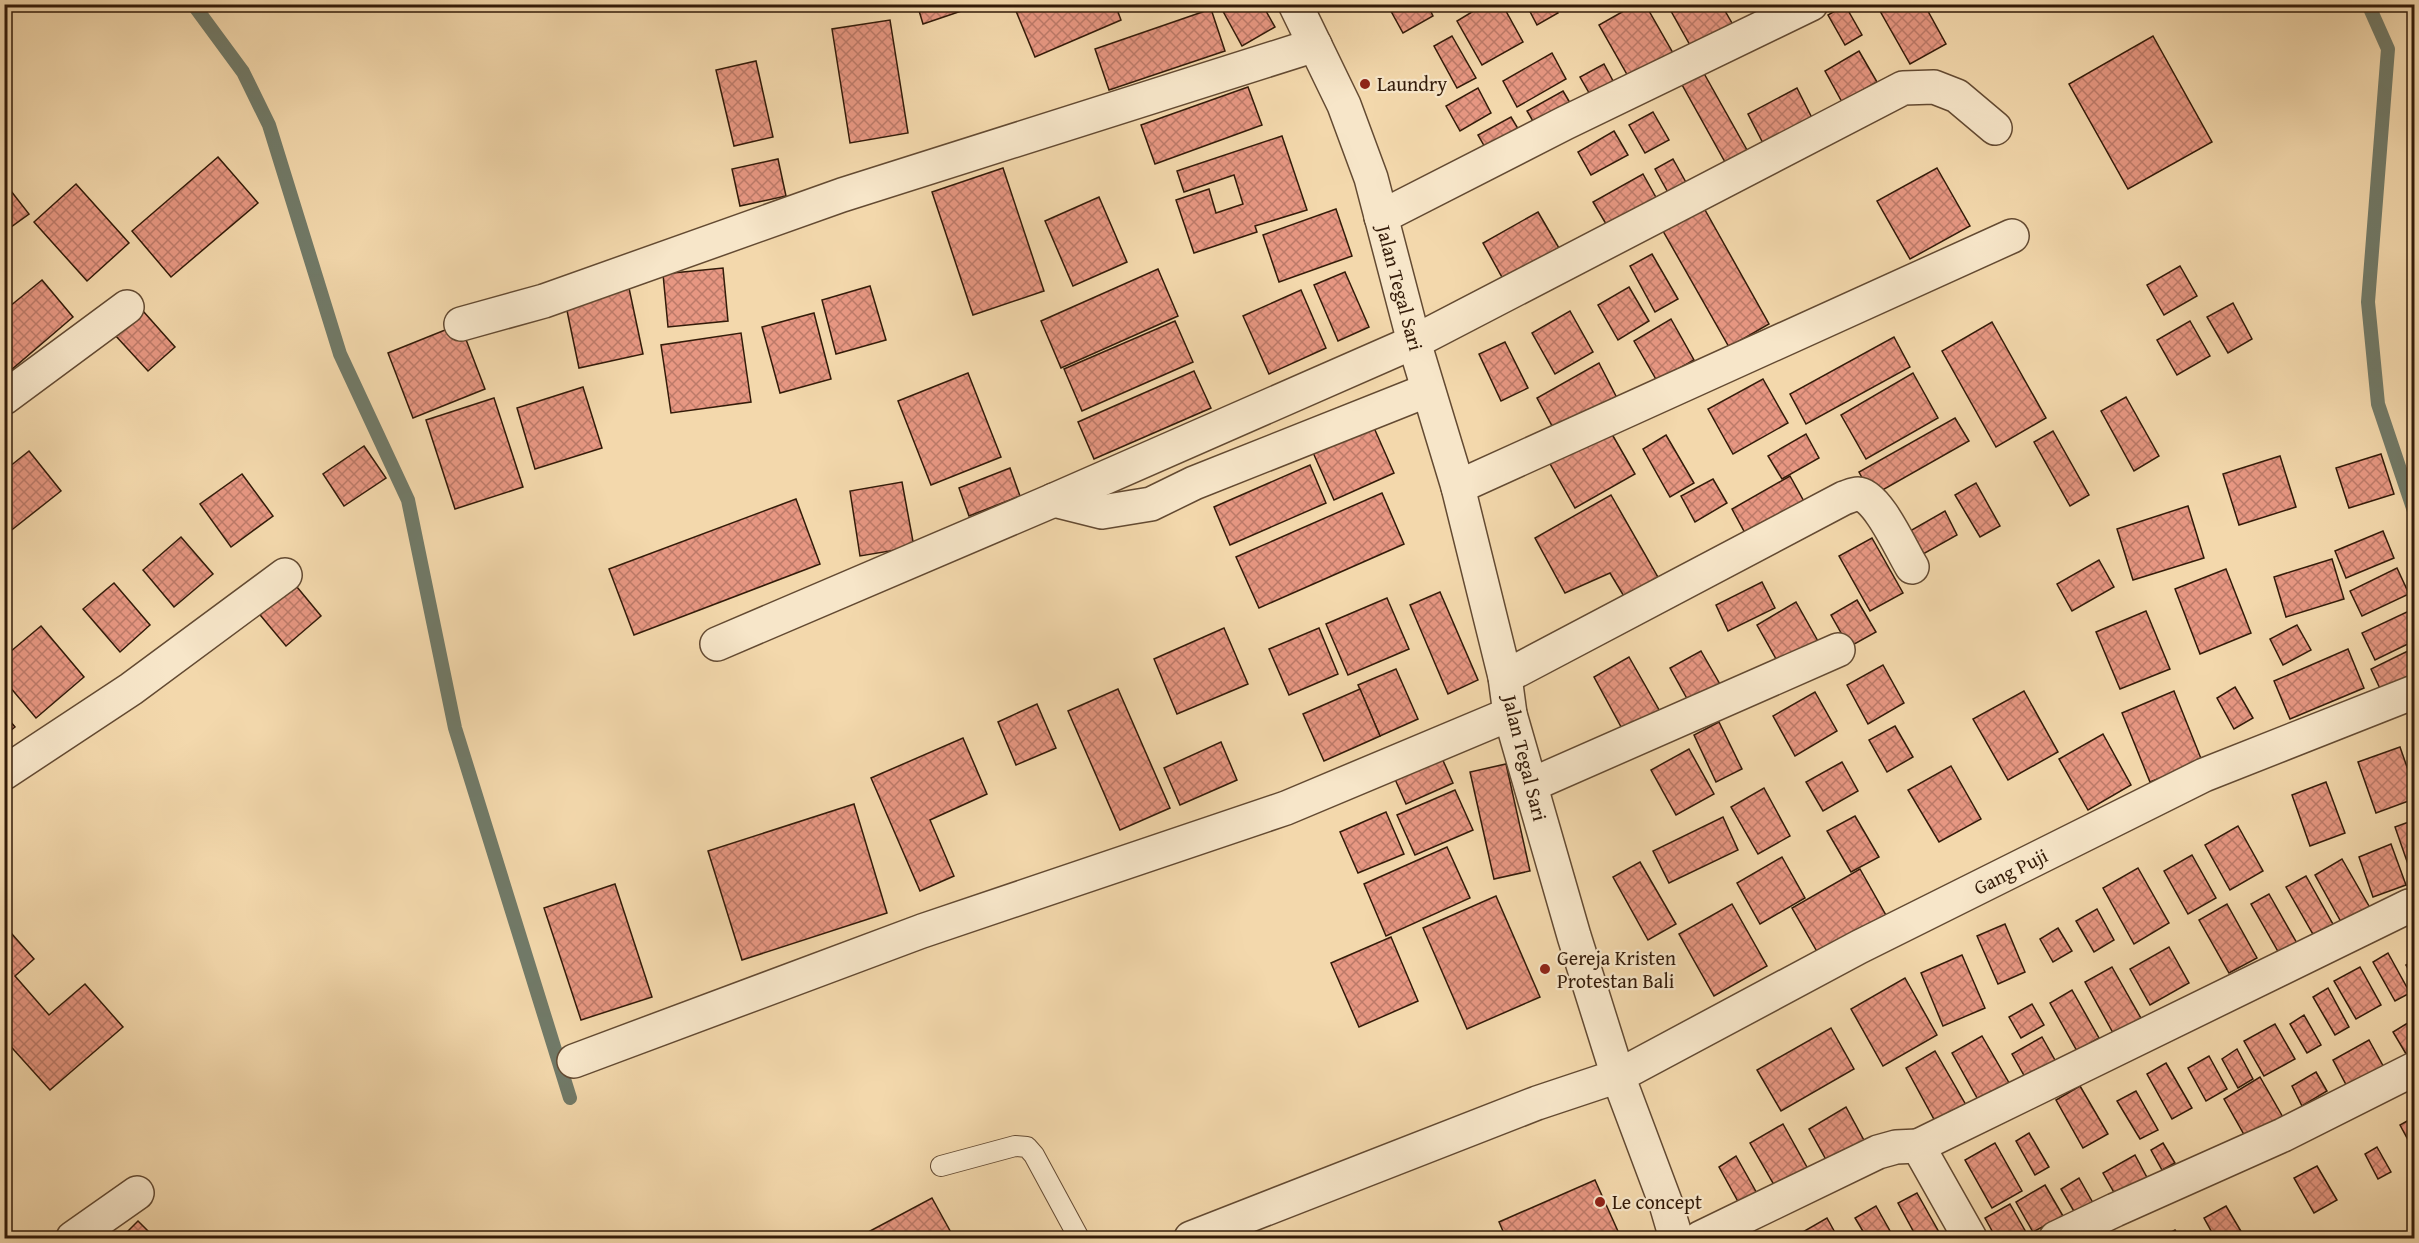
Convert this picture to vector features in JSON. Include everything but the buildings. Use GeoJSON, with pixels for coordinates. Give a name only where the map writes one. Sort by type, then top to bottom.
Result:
{"type":"FeatureCollection","features":[{"type":"Feature","properties":{"kind":"street"},"geometry":{"type":"LineString","coordinates":[[1381,217],[1565,123],[1810,4]]}},
{"type":"Feature","properties":{"kind":"street","name":"Jalan Tegal Sari"},"geometry":{"type":"LineString","coordinates":[[1298,6],[1344,105],[1371,178],[1414,342],[1458,487],[1505,677],[1510,714],[1574,936],[1618,1076],[1666,1204],[1676,1239]]}},
{"type":"Feature","properties":{"kind":"street"},"geometry":{"type":"LineString","coordinates":[[461,324],[544,301],[842,195],[1315,45]]}},
{"type":"Feature","properties":{"kind":"street"},"geometry":{"type":"LineString","coordinates":[[717,644],[1054,500],[1414,342],[1903,88],[1934,87],[1957,96],[1995,128]]}},
{"type":"Feature","properties":{"kind":"street"},"geometry":{"type":"LineString","coordinates":[[1458,487],[2012,236]]}},
{"type":"Feature","properties":{"kind":"street"},"geometry":{"type":"LineString","coordinates":[[4,398],[127,307]]}},
{"type":"Feature","properties":{"kind":"street"},"geometry":{"type":"LineString","coordinates":[[1054,500],[1102,512],[1151,504],[1194,483],[1428,390]]}},
{"type":"Feature","properties":{"kind":"street"},"geometry":{"type":"LineString","coordinates":[[1505,677],[1844,498],[1858,494],[1868,498],[1877,507],[1912,567]]}},
{"type":"Feature","properties":{"kind":"street"},"geometry":{"type":"LineString","coordinates":[[4,772],[131,689],[285,575]]}},
{"type":"Feature","properties":{"kind":"street"},"geometry":{"type":"LineString","coordinates":[[1531,785],[1838,650]]}},
{"type":"Feature","properties":{"kind":"street","name":"Gang Puji"},"geometry":{"type":"LineString","coordinates":[[1618,1076],[1859,947],[2204,775],[2415,692]]}},
{"type":"Feature","properties":{"kind":"street"},"geometry":{"type":"LineString","coordinates":[[574,1061],[922,931],[1286,808],[1510,714]]}},
{"type":"Feature","properties":{"kind":"street"},"geometry":{"type":"LineString","coordinates":[[1700,1239],[1878,1152],[1896,1147],[1918,1146],[2409,906]]}},
{"type":"Feature","properties":{"kind":"street"},"geometry":{"type":"LineString","coordinates":[[2056,1239],[2283,1135],[2415,1069]]}},
{"type":"Feature","properties":{"kind":"street"},"geometry":{"type":"LineString","coordinates":[[1191,1239],[1537,1103],[1618,1076]]}},
{"type":"Feature","properties":{"kind":"street"},"geometry":{"type":"LineString","coordinates":[[1918,1146],[1970,1239]]}},
{"type":"Feature","properties":{"kind":"street"},"geometry":{"type":"LineString","coordinates":[[73,1239],[137,1193]]}},
{"type":"Feature","properties":{"kind":"lane"},"geometry":{"type":"LineString","coordinates":[[941,1166],[1015,1146],[1027,1147],[1034,1155],[1079,1239]]}},
{"type":"Feature","properties":{"kind":"waterway"},"geometry":{"type":"LineString","coordinates":[[193,4],[243,72],[269,125],[340,354],[408,500],[455,728],[570,1098]]}},
{"type":"Feature","properties":{"kind":"waterway"},"geometry":{"type":"LineString","coordinates":[[2368,4],[2388,49],[2368,302],[2378,404],[2414,511]]}},
{"type":"Feature","properties":{"kind":"place","name":"Laundry"},"geometry":{"type":"Point","coordinates":[1365,84]}},
{"type":"Feature","properties":{"kind":"place","name":"Gereja Kristen Protestan Bali"},"geometry":{"type":"Point","coordinates":[1545,969]}},
{"type":"Feature","properties":{"kind":"place","name":"Le concept"},"geometry":{"type":"Point","coordinates":[1600,1202]}}]}
